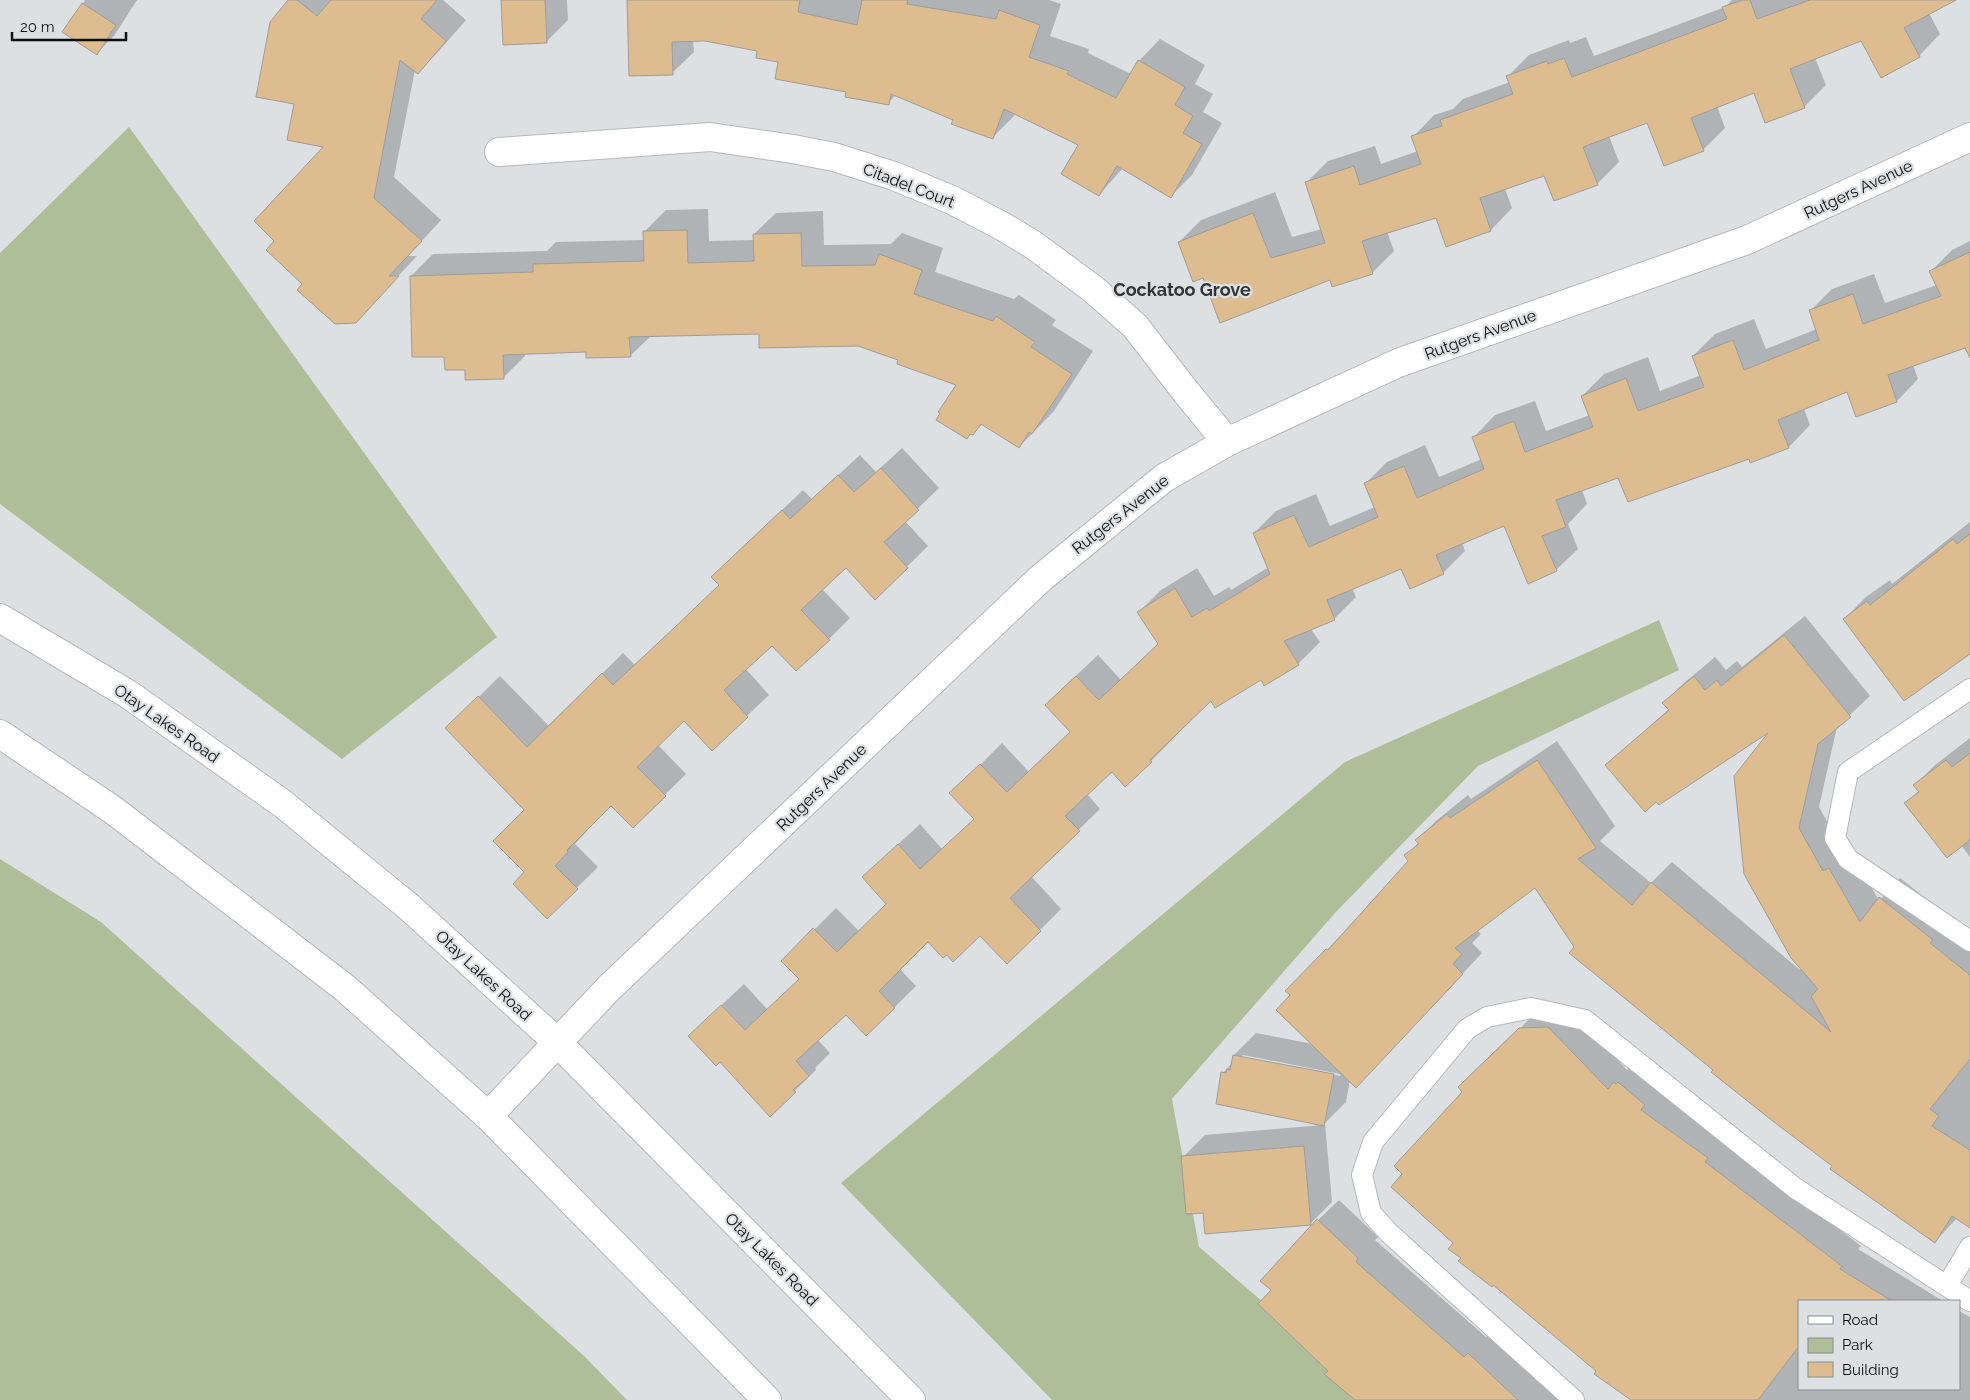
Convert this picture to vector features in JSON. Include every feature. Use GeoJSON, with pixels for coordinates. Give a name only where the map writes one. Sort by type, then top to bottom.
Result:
{"type":"FeatureCollection","features":[{"type":"Feature","properties":{"kind":"main road","name":"Rutgers Avenue"},"geometry":{"type":"LineString","coordinates":[[488,1116],[609,988],[1041,578],[1164,478],[1227,442],[1398,363],[1747,240],[1970,137]]}},
{"type":"Feature","properties":{"kind":"main road","name":"Citadel Court"},"geometry":{"type":"LineString","coordinates":[[499,152],[710,138],[792,149],[834,158],[894,176],[952,200],[1002,226],[1032,244],[1093,289],[1135,326],[1227,442]]}},
{"type":"Feature","properties":{"kind":"main road","name":"Otay Lakes Road"},"geometry":{"type":"LineString","coordinates":[[0,618],[128,694],[283,804],[409,907],[557,1042],[911,1400]]}},
{"type":"Feature","properties":{"kind":"main road"},"geometry":{"type":"LineString","coordinates":[[0,734],[113,810],[345,988],[488,1116],[767,1400]]}},
{"type":"Feature","properties":{"kind":"lane"},"geometry":{"type":"LineString","coordinates":[[1970,689],[1848,772],[1835,838],[1848,859],[1970,941]]}},
{"type":"Feature","properties":{"kind":"lane"},"geometry":{"type":"LineString","coordinates":[[1574,1400],[1389,1233],[1370,1213],[1362,1175],[1373,1142],[1467,1029],[1487,1017],[1531,1008],[1585,1020],[1796,1188],[1970,1301]]}},
{"type":"Feature","properties":{"kind":"lane"},"geometry":{"type":"LineString","coordinates":[[1947,1286],[1970,1248]]}},
{"type":"Feature","properties":{"kind":"green space"},"geometry":{"type":"Polygon","coordinates":[[[129,127],[497,637],[342,759],[0,504],[0,253],[129,127]]]}},
{"type":"Feature","properties":{"kind":"green space"},"geometry":{"type":"Polygon","coordinates":[[[1659,620],[1679,670],[1478,766],[1335,913],[1172,1099],[1199,1247],[1377,1400],[1052,1400],[841,1183],[1345,762],[1659,620]]]}},
{"type":"Feature","properties":{"kind":"green space"},"geometry":{"type":"Polygon","coordinates":[[[0,859],[101,922],[584,1356],[627,1400],[0,1400],[0,859]]]}},
{"type":"Feature","properties":{"kind":"building"},"geometry":{"type":"Polygon","coordinates":[[[288,0],[297,0],[317,16],[331,0],[437,0],[421,19],[446,41],[418,74],[400,60],[374,198],[422,241],[389,276],[399,276],[356,323],[335,324],[297,290],[302,284],[266,250],[274,241],[254,221],[323,147],[287,140],[294,104],[256,97],[270,22],[288,0]]]}},
{"type":"Feature","properties":{"kind":"building"},"geometry":{"type":"Polygon","coordinates":[[[501,0],[545,0],[547,43],[503,45],[501,0]]]}},
{"type":"Feature","properties":{"kind":"building"},"geometry":{"type":"Polygon","coordinates":[[[627,0],[800,0],[798,12],[857,25],[862,0],[908,0],[907,4],[996,19],[999,10],[1040,25],[1029,57],[1069,71],[1067,74],[1116,98],[1138,60],[1185,87],[1175,105],[1193,116],[1183,133],[1202,144],[1171,198],[1117,166],[1099,196],[1061,174],[1078,145],[1004,109],[993,139],[951,124],[953,120],[891,94],[889,105],[845,97],[846,92],[775,79],[778,62],[756,58],[757,51],[705,41],[672,42],[673,75],[629,76],[627,0]]]}},
{"type":"Feature","properties":{"kind":"building"},"geometry":{"type":"Polygon","coordinates":[[[1743,0],[1750,0],[1757,19],[1810,0],[1956,0],[1904,28],[1920,57],[1881,78],[1861,41],[1790,69],[1805,108],[1765,123],[1754,93],[1691,118],[1704,151],[1664,166],[1647,123],[1583,147],[1598,185],[1554,201],[1544,176],[1480,198],[1491,231],[1446,247],[1436,218],[1362,241],[1373,274],[1332,287],[1330,280],[1220,323],[1203,278],[1193,282],[1178,242],[1253,213],[1271,258],[1325,243],[1305,182],[1354,166],[1360,185],[1421,164],[1411,136],[1442,126],[1440,120],[1513,94],[1506,76],[1547,61],[1548,64],[1564,58],[1572,77],[1727,19],[1722,7],[1743,0]]]}},
{"type":"Feature","properties":{"kind":"building"},"geometry":{"type":"Polygon","coordinates":[[[82,3],[116,25],[97,55],[62,32],[82,3]]]}},
{"type":"Feature","properties":{"kind":"building"},"geometry":{"type":"Polygon","coordinates":[[[687,230],[688,263],[754,261],[753,234],[801,233],[802,266],[875,265],[879,254],[922,270],[914,294],[993,321],[996,316],[1035,342],[1031,347],[1072,374],[1032,434],[1029,432],[1019,448],[981,424],[973,435],[970,434],[967,439],[936,420],[940,413],[938,412],[956,385],[897,364],[898,360],[858,346],[759,348],[759,334],[629,337],[631,357],[586,358],[586,352],[503,355],[504,379],[465,380],[465,370],[445,370],[444,357],[412,357],[410,276],[533,272],[533,264],[644,261],[643,231],[687,230]]]}},
{"type":"Feature","properties":{"kind":"building"},"geometry":{"type":"Polygon","coordinates":[[[1970,252],[1970,358],[1965,348],[1888,375],[1897,402],[1856,417],[1847,392],[1778,420],[1789,448],[1750,463],[1749,459],[1628,502],[1618,478],[1556,500],[1566,527],[1542,536],[1557,571],[1528,584],[1504,526],[1436,555],[1444,574],[1410,589],[1401,569],[1327,600],[1335,620],[1284,641],[1299,665],[1264,686],[1261,680],[1215,708],[1211,701],[1125,787],[1112,772],[1065,816],[1080,831],[1010,898],[1041,931],[1007,964],[980,936],[953,962],[947,955],[943,958],[928,942],[879,991],[895,1008],[866,1036],[846,1015],[796,1061],[809,1076],[793,1090],[796,1092],[770,1117],[720,1062],[716,1066],[688,1036],[721,1005],[745,1030],[799,979],[781,961],[813,928],[837,952],[886,904],[862,877],[898,844],[920,869],[974,819],[949,793],[980,764],[1007,792],[1070,732],[1045,705],[1076,676],[1099,700],[1158,644],[1137,612],[1175,588],[1192,617],[1207,608],[1209,611],[1270,574],[1253,533],[1294,515],[1309,547],[1378,517],[1364,483],[1404,466],[1417,498],[1484,469],[1472,437],[1514,421],[1525,452],[1593,427],[1581,396],[1626,378],[1638,411],[1704,387],[1692,356],[1733,340],[1744,370],[1819,340],[1809,310],[1853,294],[1863,324],[1941,296],[1929,271],[1970,252]]]}},
{"type":"Feature","properties":{"kind":"building"},"geometry":{"type":"Polygon","coordinates":[[[881,468],[919,510],[884,542],[908,568],[875,600],[846,568],[801,610],[830,640],[796,671],[772,646],[724,690],[748,717],[712,751],[684,721],[637,767],[666,796],[633,828],[611,806],[567,850],[568,852],[555,866],[578,889],[547,919],[513,884],[524,872],[493,841],[524,810],[445,728],[478,696],[527,747],[602,673],[613,685],[719,585],[711,577],[782,510],[790,519],[838,475],[854,492],[881,468]]]}},
{"type":"Feature","properties":{"kind":"building"},"geometry":{"type":"Polygon","coordinates":[[[1970,534],[1970,654],[1904,701],[1843,619],[1867,601],[1870,605],[1953,539],[1957,544],[1970,534]]]}},
{"type":"Feature","properties":{"kind":"building"},"geometry":{"type":"Polygon","coordinates":[[[1784,635],[1851,717],[1818,744],[1799,828],[1823,871],[1829,868],[1860,922],[1879,897],[1933,940],[1930,943],[1970,975],[1970,1059],[1930,1109],[1939,1116],[1932,1126],[1970,1150],[1970,1228],[1952,1216],[1935,1243],[1830,1169],[1832,1166],[1711,1072],[1713,1070],[1569,953],[1574,947],[1535,888],[1455,948],[1462,954],[1453,964],[1463,974],[1356,1088],[1276,1010],[1290,995],[1285,991],[1326,949],[1328,950],[1408,861],[1404,855],[1419,844],[1415,840],[1447,814],[1450,818],[1537,760],[1596,848],[1578,859],[1632,905],[1651,882],[1831,1032],[1811,996],[1818,989],[1791,958],[1744,874],[1734,776],[1768,733],[1659,805],[1656,802],[1645,812],[1605,765],[1669,710],[1662,703],[1694,676],[1705,690],[1717,680],[1721,686],[1784,635]]]}},
{"type":"Feature","properties":{"kind":"building"},"geometry":{"type":"Polygon","coordinates":[[[1970,753],[1970,840],[1947,858],[1904,803],[1919,792],[1913,785],[1946,760],[1952,767],[1970,753]]]}},
{"type":"Feature","properties":{"kind":"building"},"geometry":{"type":"Polygon","coordinates":[[[1548,1027],[1608,1089],[1613,1082],[1616,1084],[1618,1082],[1645,1105],[1641,1110],[1708,1158],[1705,1162],[1842,1266],[1840,1269],[1890,1300],[1798,1300],[1798,1347],[1758,1400],[1631,1400],[1594,1374],[1596,1371],[1493,1285],[1492,1287],[1458,1261],[1461,1258],[1448,1249],[1453,1243],[1391,1187],[1402,1174],[1394,1166],[1462,1092],[1458,1087],[1519,1028],[1548,1027]]]}},
{"type":"Feature","properties":{"kind":"building"},"geometry":{"type":"Polygon","coordinates":[[[1233,1055],[1334,1074],[1324,1126],[1216,1104],[1221,1072],[1226,1073],[1227,1069],[1230,1070],[1233,1055]]]}},
{"type":"Feature","properties":{"kind":"building"},"geometry":{"type":"Polygon","coordinates":[[[1304,1146],[1311,1225],[1205,1234],[1203,1213],[1186,1214],[1181,1156],[1304,1146]]]}},
{"type":"Feature","properties":{"kind":"building"},"geometry":{"type":"Polygon","coordinates":[[[1317,1219],[1358,1258],[1356,1262],[1464,1357],[1468,1353],[1518,1400],[1355,1400],[1324,1374],[1328,1371],[1258,1304],[1271,1290],[1260,1281],[1317,1219]]]}},
{"type":"Feature","properties":{"kind":"district","name":"Cockatoo Grove"},"geometry":{"type":"Point","coordinates":[1182,290]}}]}
